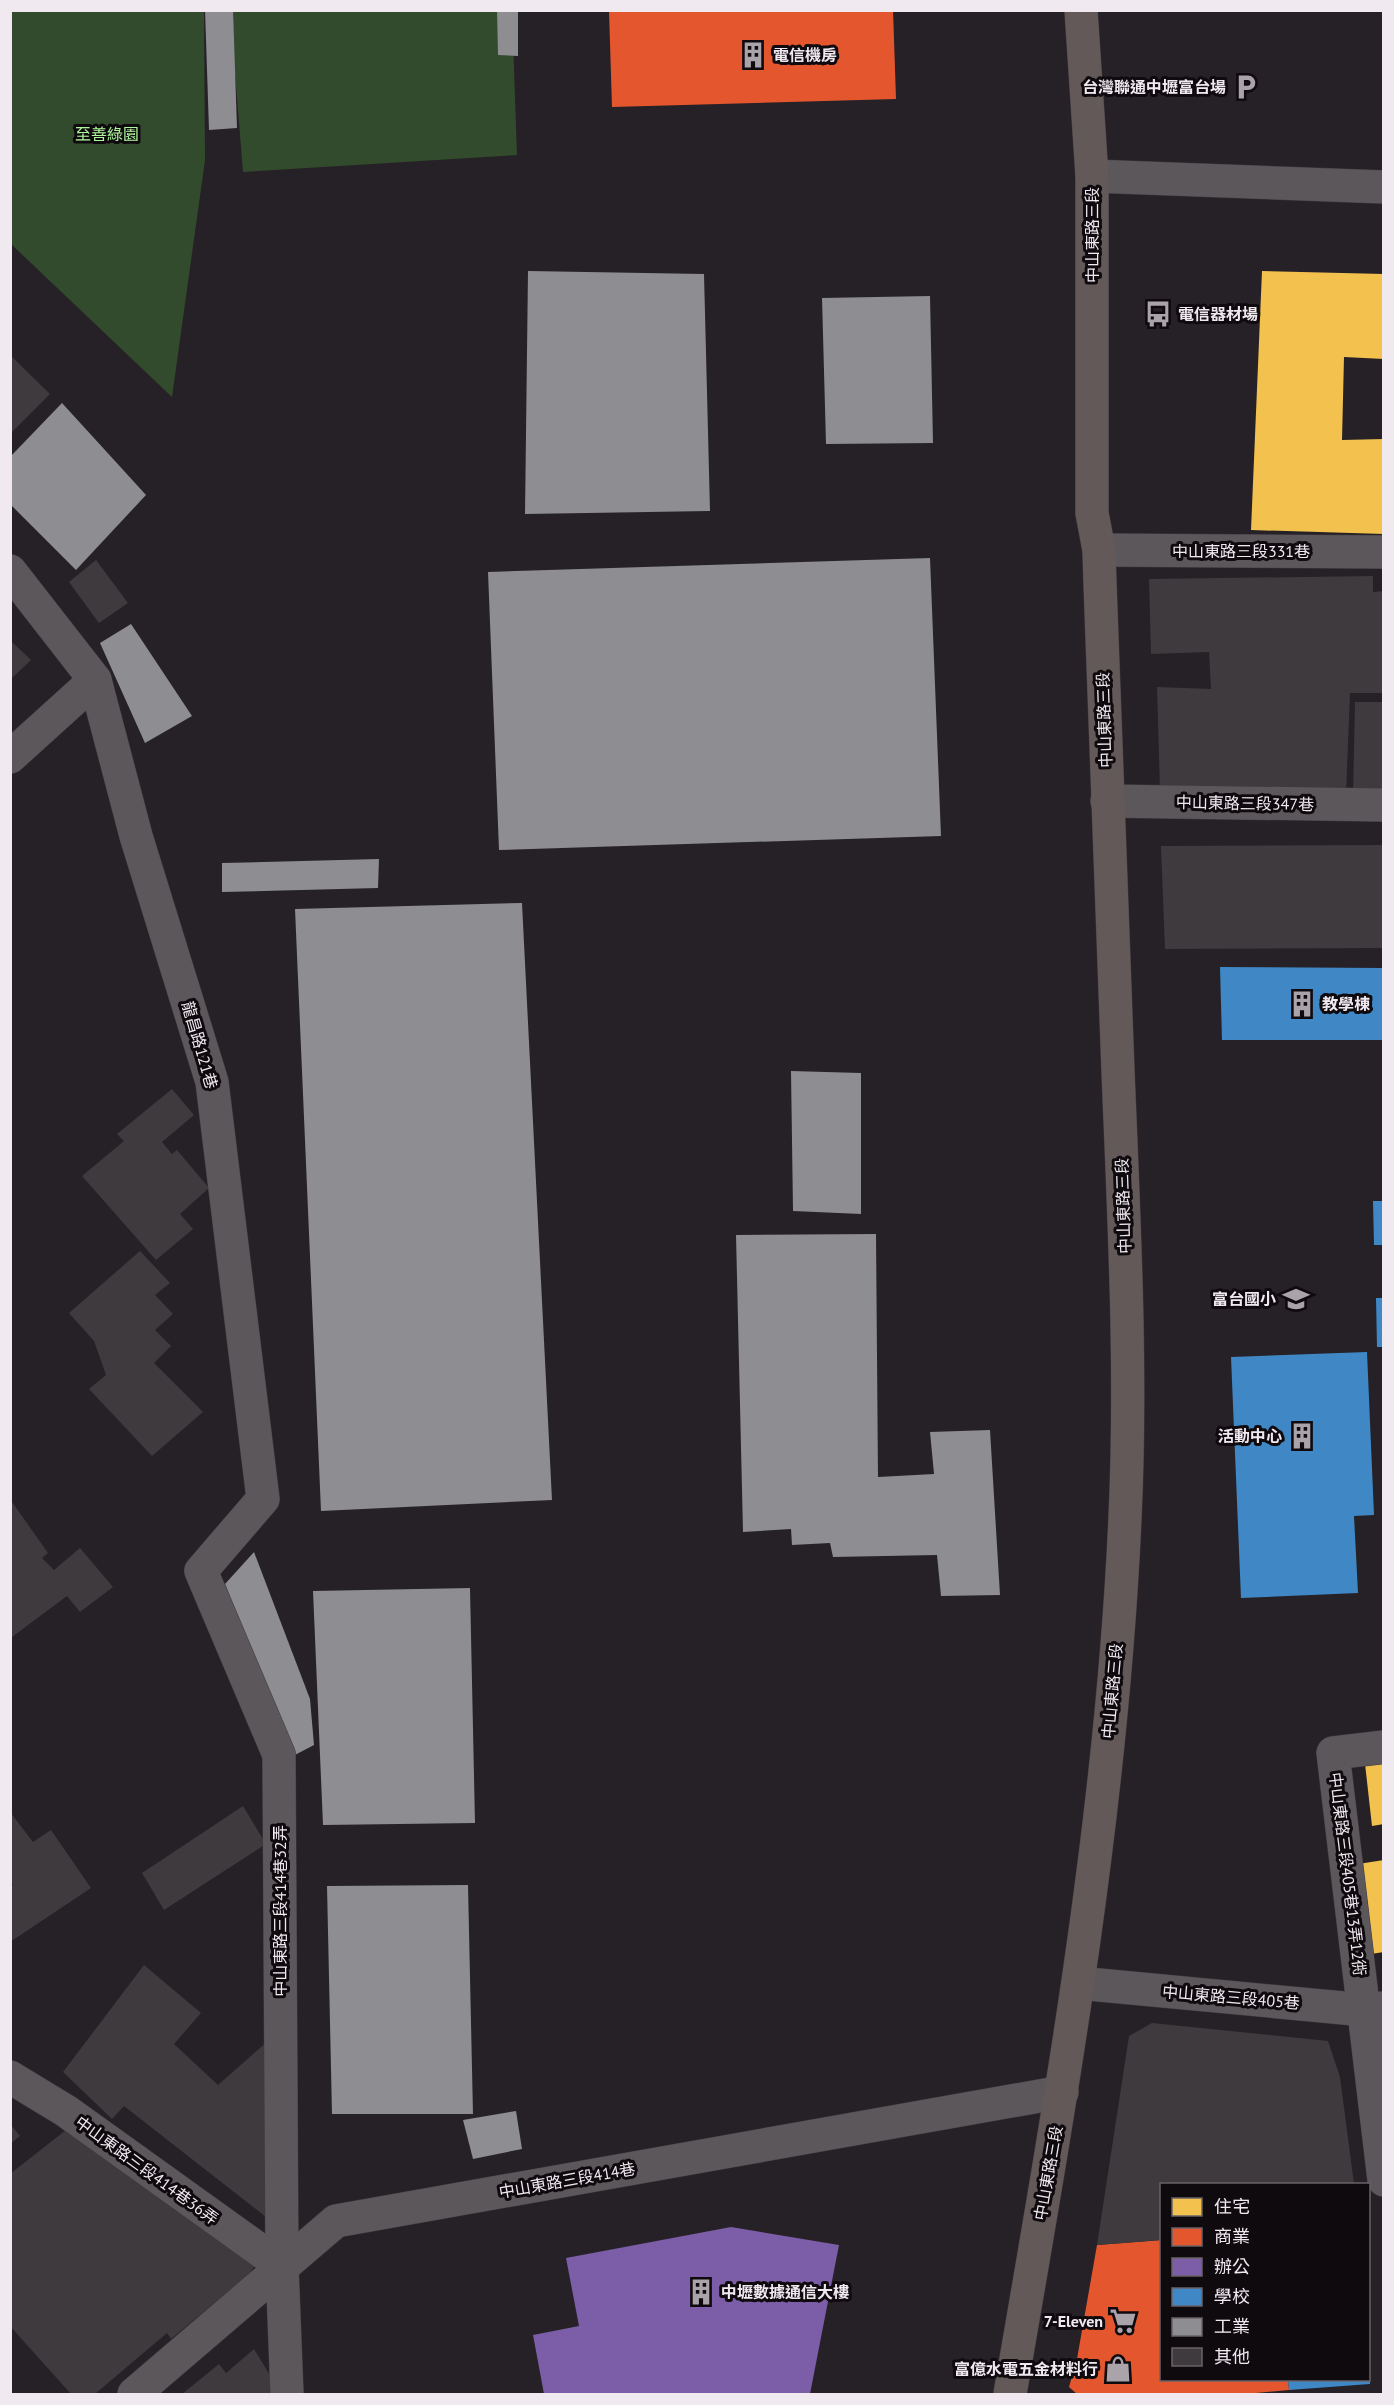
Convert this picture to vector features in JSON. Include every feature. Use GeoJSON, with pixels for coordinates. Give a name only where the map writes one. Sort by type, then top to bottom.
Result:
{"type":"FeatureCollection","features":[{"type":"Feature","properties":{"kind":"main road","name":"中山東路三段"},"geometry":{"type":"LineString","coordinates":[[1010,2394],[1062,2092],[1092,1884],[1115,1666],[1125,1518],[1128,1330],[1099,550],[1092,513],[1092,176],[1081,10]]}},
{"type":"Feature","properties":{"kind":"lane"},"geometry":{"type":"LineString","coordinates":[[1092,176],[1383,187]]}},
{"type":"Feature","properties":{"kind":"lane","name":"中山東路三段331巷"},"geometry":{"type":"LineString","coordinates":[[1099,550],[1383,552]]}},
{"type":"Feature","properties":{"kind":"lane","name":"龍昌路121巷"},"geometry":{"type":"LineString","coordinates":[[10,571],[95,680],[136,836],[212,1082],[263,1499],[201,1571]]}},
{"type":"Feature","properties":{"kind":"lane"},"geometry":{"type":"LineString","coordinates":[[10,757],[95,680]]}},
{"type":"Feature","properties":{"kind":"lane","name":"中山東路三段347巷"},"geometry":{"type":"LineString","coordinates":[[1107,801],[1383,805]]}},
{"type":"Feature","properties":{"kind":"lane","name":"中山東路三段414巷32弄"},"geometry":{"type":"LineString","coordinates":[[201,1571],[279,1755],[282,2266],[287,2394]]}},
{"type":"Feature","properties":{"kind":"lane","name":"中山東路三段405巷13弄12衖"},"geometry":{"type":"LineString","coordinates":[[1374,2009],[1333,1753],[1383,1747]]}},
{"type":"Feature","properties":{"kind":"lane","name":"中山東路三段405巷"},"geometry":{"type":"LineString","coordinates":[[1077,1983],[1374,2009]]}},
{"type":"Feature","properties":{"kind":"lane"},"geometry":{"type":"LineString","coordinates":[[1374,2009],[1383,2180]]}},
{"type":"Feature","properties":{"kind":"lane","name":"中山東路三段414巷36弄"},"geometry":{"type":"LineString","coordinates":[[10,2078],[66,2111],[282,2266]]}},
{"type":"Feature","properties":{"kind":"lane","name":"中山東路三段414巷"},"geometry":{"type":"LineString","coordinates":[[134,2394],[336,2221],[1062,2092]]}},
{"type":"Feature","properties":{"kind":"green space","name":"至善綠園"},"geometry":{"type":"Polygon","coordinates":[[[10,11],[204,11],[205,160],[172,397],[11,244],[10,11]]]}},
{"type":"Feature","properties":{"kind":"green space"},"geometry":{"type":"Polygon","coordinates":[[[230,11],[512,11],[517,155],[243,172],[230,11]]]}},
{"type":"Feature","properties":{"kind":"building: 住宅"},"geometry":{"type":"Polygon","coordinates":[[[1262,271],[1384,274],[1384,359],[1344,357],[1342,440],[1384,439],[1384,534],[1251,530],[1262,271]]]}},
{"type":"Feature","properties":{"kind":"building: 住宅"},"geometry":{"type":"Polygon","coordinates":[[[1384,1734],[1384,1824],[1372,1826],[1362,1737],[1384,1734]]]}},
{"type":"Feature","properties":{"kind":"building: 住宅"},"geometry":{"type":"Polygon","coordinates":[[[1384,1860],[1384,1952],[1371,1954],[1358,1864],[1384,1860]]]}},
{"type":"Feature","properties":{"kind":"building: 商業","name":"電信機房"},"geometry":{"type":"Polygon","coordinates":[[[609,10],[893,10],[896,99],[612,107],[609,10]]]}},
{"type":"Feature","properties":{"kind":"building: 商業","name":"7-Eleven"},"geometry":{"type":"Polygon","coordinates":[[[1160,2240],[1160,2381],[1288,2381],[1289,2390],[1245,2394],[1077,2394],[1069,2387],[1077,2359],[1097,2245],[1160,2240]]]}},
{"type":"Feature","properties":{"kind":"building: 辦公","name":"中壢數據通信大樓"},"geometry":{"type":"Polygon","coordinates":[[[731,2227],[839,2245],[810,2394],[544,2394],[533,2335],[579,2326],[566,2258],[731,2227]]]}},
{"type":"Feature","properties":{"kind":"building: 學校","name":"教學棟"},"geometry":{"type":"Polygon","coordinates":[[[1220,967],[1384,968],[1384,1040],[1222,1040],[1220,967]]]}},
{"type":"Feature","properties":{"kind":"building: 學校"},"geometry":{"type":"Polygon","coordinates":[[[1373,1201],[1384,1201],[1384,1245],[1374,1245],[1373,1201]]]}},
{"type":"Feature","properties":{"kind":"building: 學校"},"geometry":{"type":"Polygon","coordinates":[[[1376,1298],[1384,1298],[1384,1347],[1377,1347],[1376,1298]]]}},
{"type":"Feature","properties":{"kind":"building: 學校","name":"活動中心"},"geometry":{"type":"Polygon","coordinates":[[[1367,1352],[1374,1515],[1354,1516],[1358,1593],[1241,1598],[1231,1357],[1367,1352]]]}},
{"type":"Feature","properties":{"kind":"building: 學校"},"geometry":{"type":"Polygon","coordinates":[[[1288,2381],[1370,2381],[1370,2384],[1289,2390],[1288,2381]]]}},
{"type":"Feature","properties":{"kind":"building: 工業"},"geometry":{"type":"Polygon","coordinates":[[[205,10],[233,10],[237,128],[209,130],[205,10]]]}},
{"type":"Feature","properties":{"kind":"building: 工業"},"geometry":{"type":"Polygon","coordinates":[[[497,10],[518,10],[518,56],[498,55],[497,10]]]}},
{"type":"Feature","properties":{"kind":"building: 工業"},"geometry":{"type":"Polygon","coordinates":[[[528,271],[704,274],[710,511],[525,514],[528,271]]]}},
{"type":"Feature","properties":{"kind":"building: 工業"},"geometry":{"type":"Polygon","coordinates":[[[930,296],[933,443],[826,444],[822,298],[930,296]]]}},
{"type":"Feature","properties":{"kind":"building: 工業"},"geometry":{"type":"Polygon","coordinates":[[[62,403],[146,495],[76,570],[10,504],[10,457],[62,403]]]}},
{"type":"Feature","properties":{"kind":"building: 工業"},"geometry":{"type":"Polygon","coordinates":[[[930,558],[941,836],[499,850],[488,572],[930,558]]]}},
{"type":"Feature","properties":{"kind":"building: 工業"},"geometry":{"type":"Polygon","coordinates":[[[131,624],[192,716],[145,743],[100,643],[131,624]]]}},
{"type":"Feature","properties":{"kind":"building: 工業"},"geometry":{"type":"Polygon","coordinates":[[[379,859],[378,888],[222,892],[222,863],[379,859]]]}},
{"type":"Feature","properties":{"kind":"building: 工業"},"geometry":{"type":"Polygon","coordinates":[[[522,903],[552,1500],[321,1511],[295,909],[522,903]]]}},
{"type":"Feature","properties":{"kind":"building: 工業"},"geometry":{"type":"Polygon","coordinates":[[[791,1071],[861,1073],[861,1214],[793,1211],[791,1071]]]}},
{"type":"Feature","properties":{"kind":"building: 工業"},"geometry":{"type":"Polygon","coordinates":[[[876,1234],[878,1477],[934,1474],[930,1432],[990,1430],[1000,1595],[941,1596],[937,1555],[833,1557],[830,1543],[792,1545],[791,1529],[743,1532],[736,1235],[876,1234]]]}},
{"type":"Feature","properties":{"kind":"building: 工業"},"geometry":{"type":"Polygon","coordinates":[[[254,1552],[310,1699],[314,1745],[291,1757],[225,1584],[254,1552]]]}},
{"type":"Feature","properties":{"kind":"building: 工業"},"geometry":{"type":"Polygon","coordinates":[[[470,1588],[475,1823],[323,1825],[313,1591],[470,1588]]]}},
{"type":"Feature","properties":{"kind":"building: 工業"},"geometry":{"type":"Polygon","coordinates":[[[468,1885],[473,2114],[332,2114],[327,1886],[468,1885]]]}},
{"type":"Feature","properties":{"kind":"building: 工業"},"geometry":{"type":"Polygon","coordinates":[[[516,2111],[522,2149],[473,2159],[463,2120],[516,2111]]]}},
{"type":"Feature","properties":{"kind":"building: 其他"},"geometry":{"type":"Polygon","coordinates":[[[10,355],[50,394],[10,434],[10,355]]]}},
{"type":"Feature","properties":{"kind":"building: 其他"},"geometry":{"type":"Polygon","coordinates":[[[96,560],[128,603],[99,623],[69,582],[96,560]]]}},
{"type":"Feature","properties":{"kind":"building: 其他"},"geometry":{"type":"Polygon","coordinates":[[[1373,576],[1373,592],[1384,591],[1384,693],[1350,693],[1346,795],[1160,789],[1157,687],[1211,689],[1209,652],[1151,654],[1149,579],[1373,576]]]}},
{"type":"Feature","properties":{"kind":"building: 其他"},"geometry":{"type":"Polygon","coordinates":[[[10,640],[31,660],[10,680],[10,640]]]}},
{"type":"Feature","properties":{"kind":"building: 其他"},"geometry":{"type":"Polygon","coordinates":[[[1355,702],[1384,702],[1384,795],[1353,795],[1355,702]]]}},
{"type":"Feature","properties":{"kind":"building: 其他"},"geometry":{"type":"Polygon","coordinates":[[[1384,845],[1384,948],[1165,949],[1161,846],[1384,845]]]}},
{"type":"Feature","properties":{"kind":"building: 其他"},"geometry":{"type":"Polygon","coordinates":[[[172,1089],[194,1115],[162,1142],[172,1154],[177,1150],[209,1188],[180,1214],[193,1229],[156,1260],[82,1176],[124,1141],[117,1134],[172,1089]]]}},
{"type":"Feature","properties":{"kind":"building: 其他"},"geometry":{"type":"Polygon","coordinates":[[[140,1251],[170,1283],[155,1295],[173,1314],[155,1330],[171,1346],[154,1363],[203,1412],[152,1456],[89,1389],[106,1375],[94,1341],[69,1313],[140,1251]]]}},
{"type":"Feature","properties":{"kind":"building: 其他"},"geometry":{"type":"Polygon","coordinates":[[[10,1499],[48,1553],[42,1558],[54,1570],[80,1548],[113,1587],[80,1612],[67,1596],[12,1637],[10,1499]]]}},
{"type":"Feature","properties":{"kind":"building: 其他"},"geometry":{"type":"Polygon","coordinates":[[[243,1806],[266,1844],[164,1910],[142,1873],[243,1806]]]}},
{"type":"Feature","properties":{"kind":"building: 其他"},"geometry":{"type":"Polygon","coordinates":[[[10,1812],[33,1842],[51,1830],[91,1888],[10,1942],[10,1887],[13,1885],[10,1881],[10,1812]]]}},
{"type":"Feature","properties":{"kind":"building: 其他"},"geometry":{"type":"Polygon","coordinates":[[[144,1965],[201,2013],[174,2044],[218,2085],[278,2032],[266,2217],[124,2106],[112,2119],[63,2072],[144,1965]]]}},
{"type":"Feature","properties":{"kind":"building: 其他"},"geometry":{"type":"Polygon","coordinates":[[[1152,2023],[1328,2041],[1340,2077],[1354,2183],[1160,2183],[1160,2240],[1097,2245],[1129,2036],[1152,2023]]]}},
{"type":"Feature","properties":{"kind":"building: 其他"},"geometry":{"type":"Polygon","coordinates":[[[10,2124],[20,2136],[10,2144],[10,2124]]]}},
{"type":"Feature","properties":{"kind":"building: 其他"},"geometry":{"type":"Polygon","coordinates":[[[66,2130],[263,2254],[249,2274],[171,2339],[167,2333],[95,2394],[71,2394],[10,2326],[10,2174],[66,2130]]]}},
{"type":"Feature","properties":{"kind":"building: 其他"},"geometry":{"type":"Polygon","coordinates":[[[254,2349],[280,2394],[182,2394],[219,2364],[226,2373],[254,2349]]]}},
{"type":"Feature","properties":{"kind":"place","name":"電信機房"},"geometry":{"type":"Point","coordinates":[753,55]}},
{"type":"Feature","properties":{"kind":"place","name":"台灣聯通中壢富台場"},"geometry":{"type":"Point","coordinates":[1246,87]}},
{"type":"Feature","properties":{"kind":"place","name":"電信器材場"},"geometry":{"type":"Point","coordinates":[1158,314]}},
{"type":"Feature","properties":{"kind":"place","name":"教學棟"},"geometry":{"type":"Point","coordinates":[1302,1004]}},
{"type":"Feature","properties":{"kind":"place","name":"富台國小"},"geometry":{"type":"Point","coordinates":[1296,1299]}},
{"type":"Feature","properties":{"kind":"place","name":"活動中心"},"geometry":{"type":"Point","coordinates":[1302,1436]}},
{"type":"Feature","properties":{"kind":"place","name":"中壢數據通信大樓"},"geometry":{"type":"Point","coordinates":[701,2292]}},
{"type":"Feature","properties":{"kind":"place","name":"7-Eleven"},"geometry":{"type":"Point","coordinates":[1123,2321]}},
{"type":"Feature","properties":{"kind":"place","name":"富億水電五金材料行"},"geometry":{"type":"Point","coordinates":[1118,2369]}}]}
